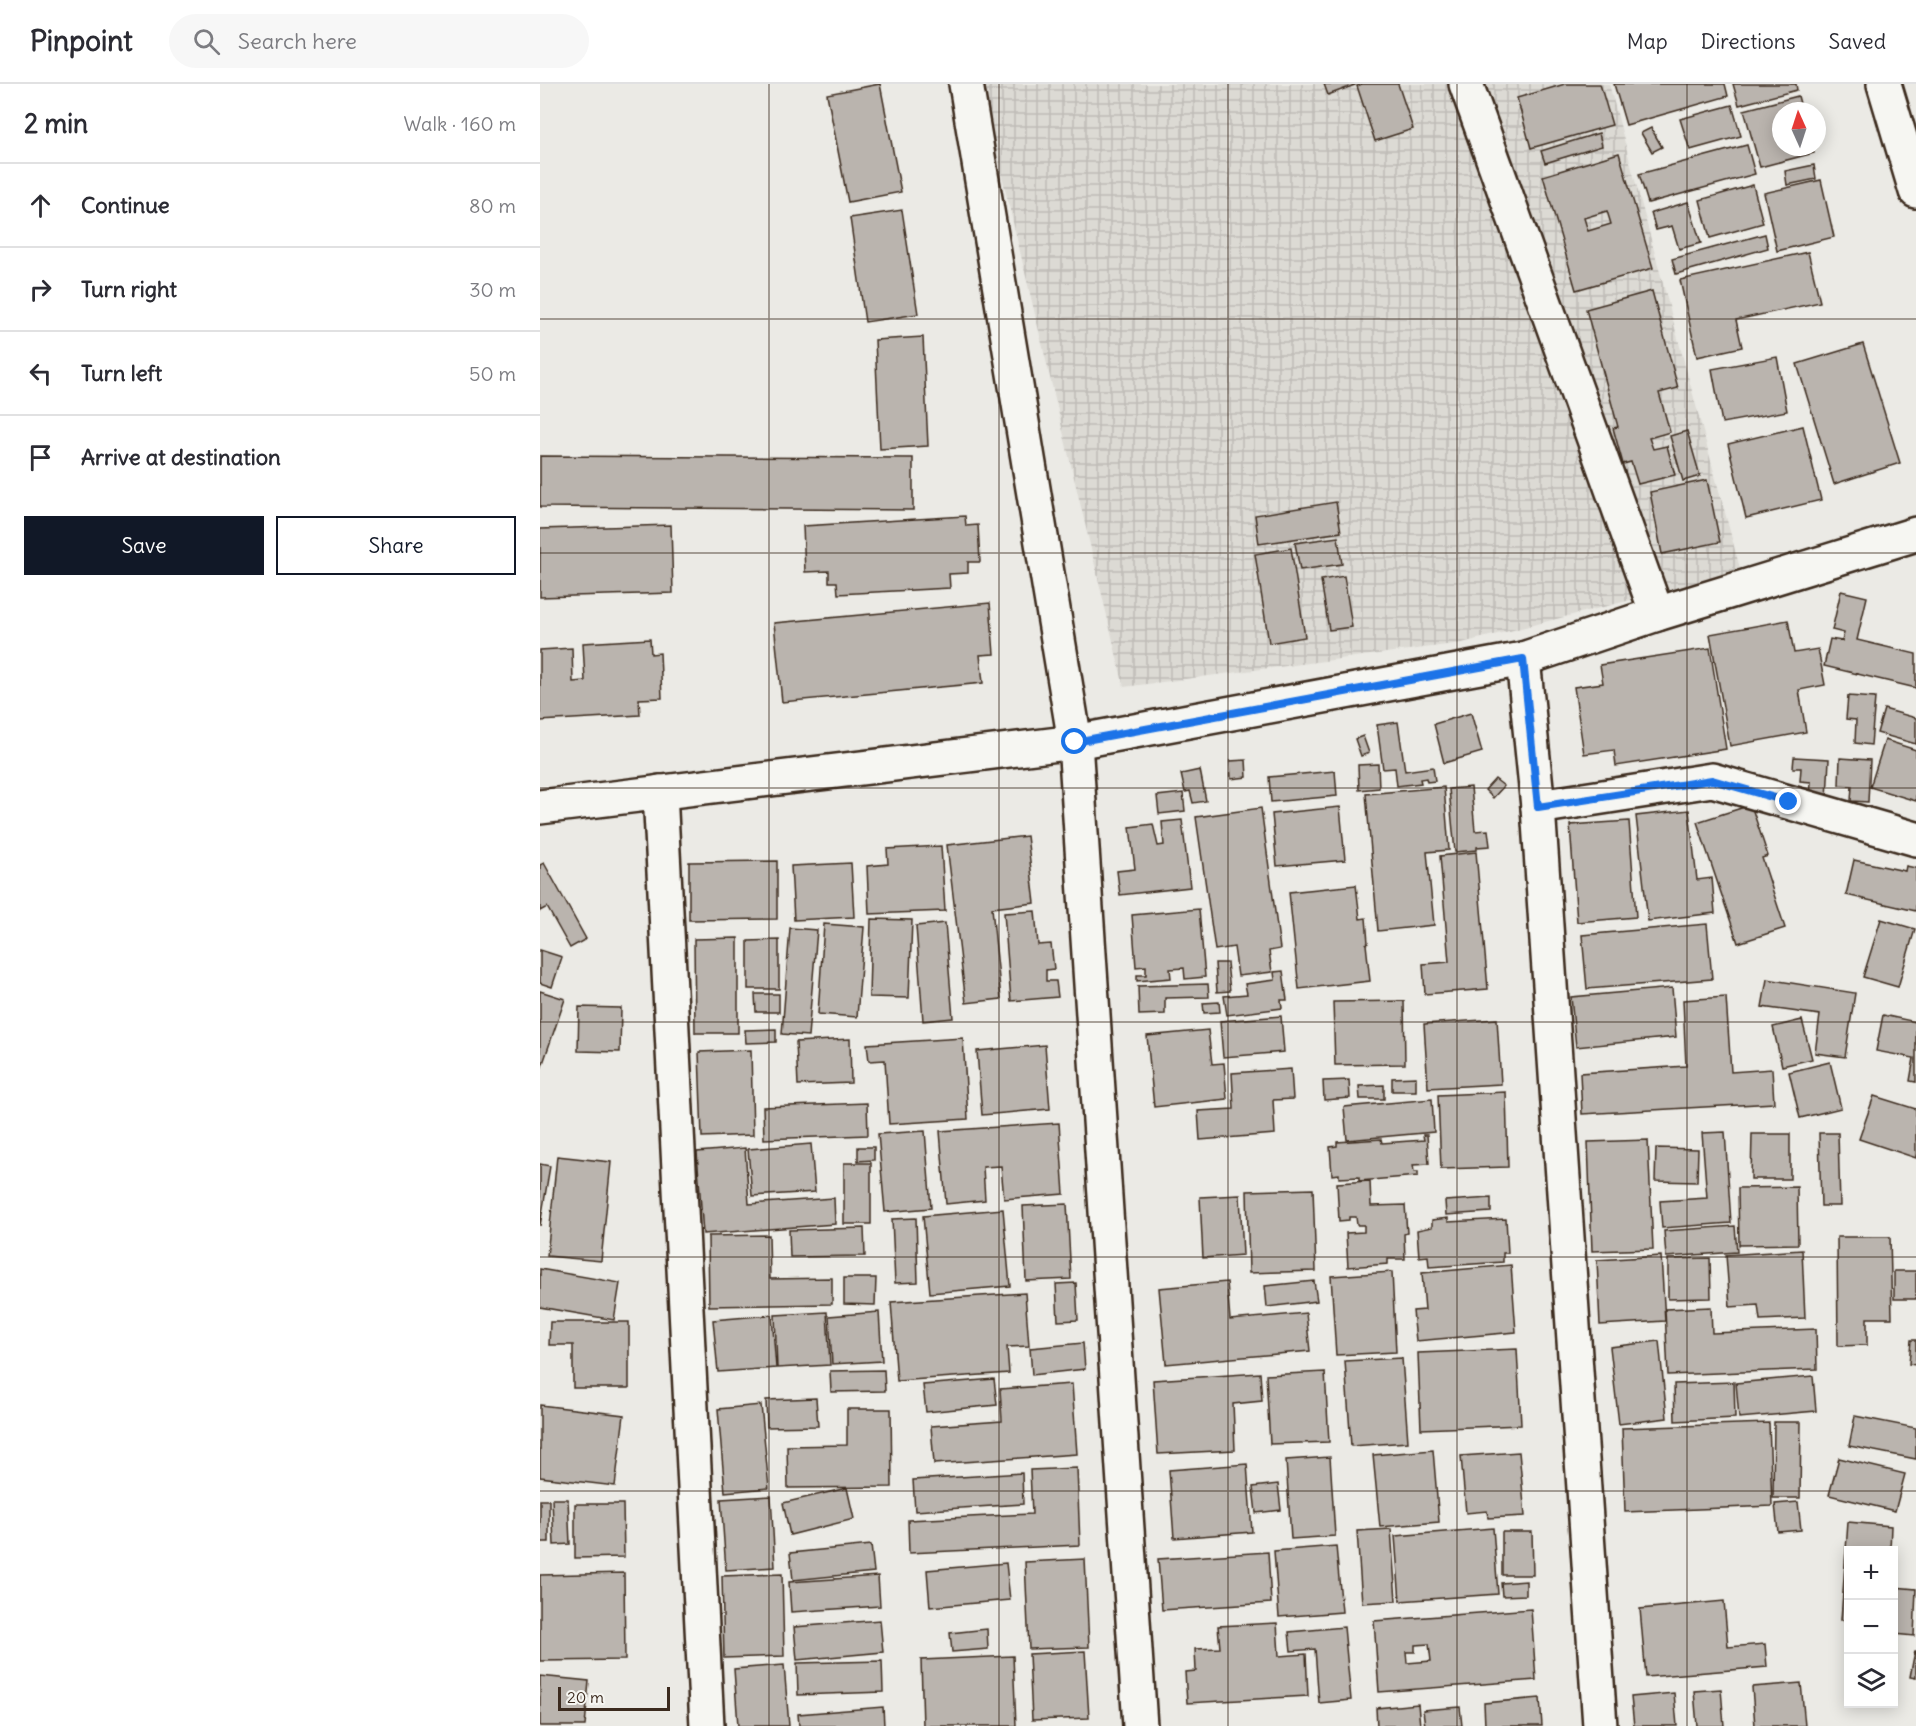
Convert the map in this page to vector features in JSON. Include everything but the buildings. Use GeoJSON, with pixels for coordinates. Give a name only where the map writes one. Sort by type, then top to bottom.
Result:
{"type":"FeatureCollection","features":[{"type":"Feature","properties":{"kind":"street"},"geometry":{"type":"LineString","coordinates":[[966,84],[1075,742],[1140,1726]]}},
{"type":"Feature","properties":{"kind":"street"},"geometry":{"type":"LineString","coordinates":[[1466,84],[1657,614]]}},
{"type":"Feature","properties":{"kind":"street"},"geometry":{"type":"LineString","coordinates":[[1884,84],[1916,191]]}},
{"type":"Feature","properties":{"kind":"street"},"geometry":{"type":"LineString","coordinates":[[540,807],[1075,742],[1523,659],[1657,614],[1916,534]]}},
{"type":"Feature","properties":{"kind":"street"},"geometry":{"type":"LineString","coordinates":[[1523,659],[1538,807],[1600,1726]]}},
{"type":"Feature","properties":{"kind":"street"},"geometry":{"type":"LineString","coordinates":[[1538,807],[1712,780],[1916,839]]}},
{"type":"Feature","properties":{"kind":"street"},"geometry":{"type":"LineString","coordinates":[[660,792],[707,1726]]}},
{"type":"Feature","properties":{"kind":"shaded area"},"geometry":{"type":"Polygon","coordinates":[[[980,84],[1609,84],[1741,572],[1462,643],[1124,687],[980,84]]]}},
{"type":"Feature","properties":{"kind":"route"},"geometry":{"type":"LineString","coordinates":[[1075,742],[1523,659],[1538,807],[1712,780],[1789,802]]}}]}
